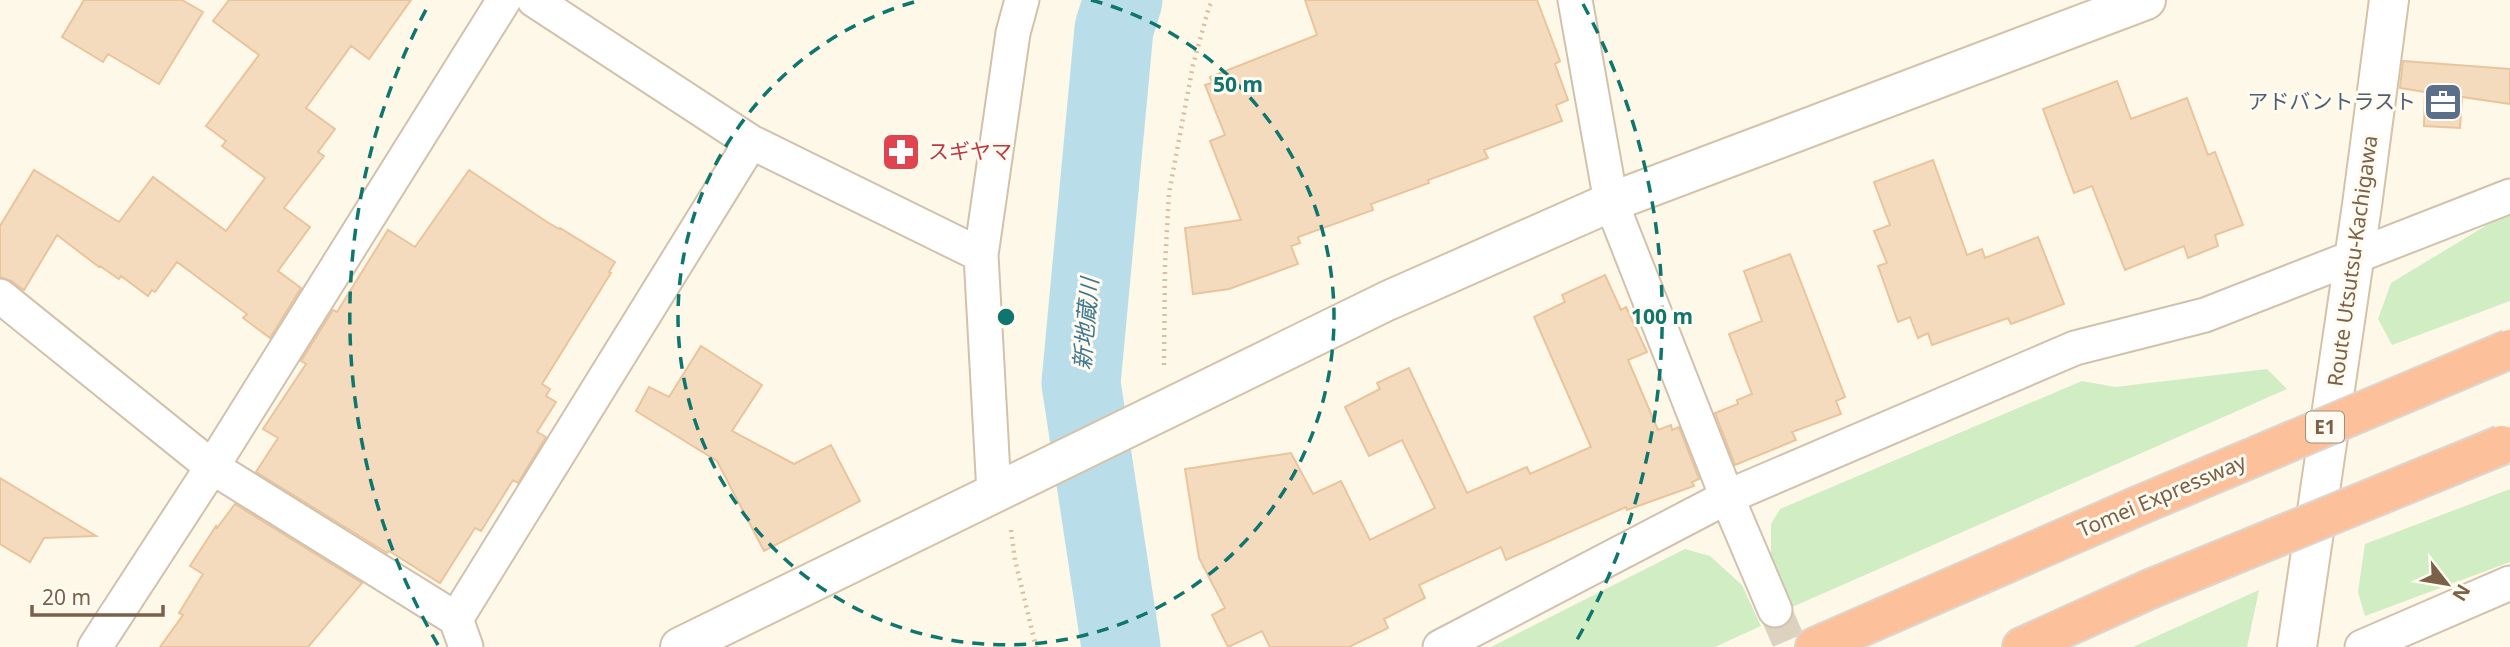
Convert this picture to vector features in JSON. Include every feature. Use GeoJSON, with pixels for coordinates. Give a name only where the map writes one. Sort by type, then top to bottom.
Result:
{"type":"FeatureCollection","features":[{"type":"Feature","properties":{"kind":"highway","name":"Tomei Expressway"},"geometry":{"type":"LineString","coordinates":[[1815,647],[2140,505],[2510,349]]}},
{"type":"Feature","properties":{"kind":"highway"},"geometry":{"type":"LineString","coordinates":[[2022,647],[2150,589],[2506,444]]}},
{"type":"Feature","properties":{"kind":"street"},"geometry":{"type":"LineString","coordinates":[[95,647],[212,467],[504,0]]}},
{"type":"Feature","properties":{"kind":"street"},"geometry":{"type":"LineString","coordinates":[[534,0],[751,142],[981,255]]}},
{"type":"Feature","properties":{"kind":"street"},"geometry":{"type":"LineString","coordinates":[[1006,488],[981,255],[1013,33],[1022,0]]}},
{"type":"Feature","properties":{"kind":"street"},"geometry":{"type":"LineString","coordinates":[[1574,0],[1611,202],[1727,497],[1775,610]]}},
{"type":"Feature","properties":{"kind":"street"},"geometry":{"type":"LineString","coordinates":[[680,647],[1387,301],[1611,202],[2146,0]]}},
{"type":"Feature","properties":{"kind":"street","name":"Route Utsutsu-Kachigawa"},"geometry":{"type":"LineString","coordinates":[[2297,647],[2389,0]]}},
{"type":"Feature","properties":{"kind":"street"},"geometry":{"type":"LineString","coordinates":[[0,296],[212,467],[461,633],[751,142]]}},
{"type":"Feature","properties":{"kind":"street"},"geometry":{"type":"LineString","coordinates":[[1440,647],[1727,497],[2076,348],[2204,316],[2510,196]]}},
{"type":"Feature","properties":{"kind":"street"},"geometry":{"type":"LineString","coordinates":[[2362,647],[2510,583]]}},
{"type":"Feature","properties":{"kind":"path"},"geometry":{"type":"LineString","coordinates":[[1159,412],[1170,193],[1193,65],[1213,0]]}},
{"type":"Feature","properties":{"kind":"path"},"geometry":{"type":"LineString","coordinates":[[1006,488],[1015,560],[1036,647]]}},
{"type":"Feature","properties":{"kind":"green space"},"geometry":{"type":"Polygon","coordinates":[[[2510,211],[2510,301],[2392,345],[2378,319],[2391,283],[2510,211]]]}},
{"type":"Feature","properties":{"kind":"green space"},"geometry":{"type":"Polygon","coordinates":[[[2267,369],[2287,389],[1790,608],[1771,557],[1771,524],[1780,509],[2082,381],[2115,387],[2267,369]]]}},
{"type":"Feature","properties":{"kind":"green space"},"geometry":{"type":"Polygon","coordinates":[[[2510,489],[2510,562],[2365,616],[2358,592],[2365,544],[2510,489]]]}},
{"type":"Feature","properties":{"kind":"green space"},"geometry":{"type":"Polygon","coordinates":[[[1685,549],[1710,556],[1742,585],[1761,626],[1715,647],[1491,647],[1685,549]]]}},
{"type":"Feature","properties":{"kind":"green space"},"geometry":{"type":"Polygon","coordinates":[[[2259,590],[2247,647],[2133,647],[2259,590]]]}},
{"type":"Feature","properties":{"kind":"building"},"geometry":{"type":"Polygon","coordinates":[[[84,0],[182,0],[203,12],[159,84],[108,54],[103,62],[62,37],[84,0]]]}},
{"type":"Feature","properties":{"kind":"building"},"geometry":{"type":"Polygon","coordinates":[[[229,0],[411,0],[369,59],[351,46],[306,108],[335,129],[318,152],[324,156],[284,208],[310,227],[278,271],[301,288],[270,338],[243,318],[247,314],[177,262],[155,292],[152,290],[148,296],[121,276],[119,279],[99,267],[57,235],[24,290],[0,277],[0,226],[34,170],[119,222],[153,177],[226,231],[265,178],[222,146],[226,141],[206,126],[259,55],[213,21],[229,0]]]}},
{"type":"Feature","properties":{"kind":"building"},"geometry":{"type":"Polygon","coordinates":[[[1305,0],[1537,0],[1560,61],[1555,64],[1568,100],[1556,105],[1562,121],[1484,150],[1488,158],[1371,204],[1373,210],[1298,237],[1300,243],[1291,246],[1298,264],[1229,289],[1193,294],[1185,228],[1241,220],[1210,141],[1225,135],[1205,85],[1212,83],[1210,77],[1317,35],[1305,0]]]}},
{"type":"Feature","properties":{"kind":"building"},"geometry":{"type":"Polygon","coordinates":[[[2403,61],[2510,69],[2510,104],[2462,97],[2460,128],[2424,126],[2425,92],[2400,88],[2403,61]]]}},
{"type":"Feature","properties":{"kind":"building"},"geometry":{"type":"Polygon","coordinates":[[[2117,81],[2131,119],[2187,98],[2208,155],[2215,152],[2243,225],[2215,235],[2218,246],[2188,258],[2184,246],[2125,270],[2092,186],[2074,193],[2043,109],[2117,81]]]}},
{"type":"Feature","properties":{"kind":"building"},"geometry":{"type":"Polygon","coordinates":[[[1933,160],[1967,255],[1982,249],[1985,258],[2038,237],[2064,304],[2011,324],[2008,318],[1932,345],[1928,333],[1918,338],[1910,317],[1898,322],[1878,266],[1887,263],[1874,231],[1890,225],[1874,182],[1933,160]]]}},
{"type":"Feature","properties":{"kind":"building"},"geometry":{"type":"Polygon","coordinates":[[[469,170],[547,222],[615,262],[609,272],[611,273],[542,384],[550,389],[546,396],[556,402],[537,432],[546,437],[518,483],[513,480],[481,531],[475,528],[440,583],[256,472],[278,438],[263,429],[306,364],[301,361],[333,310],[337,312],[388,230],[415,247],[469,170]]]}},
{"type":"Feature","properties":{"kind":"building"},"geometry":{"type":"Polygon","coordinates":[[[1790,254],[1845,397],[1836,401],[1841,414],[1792,432],[1796,440],[1735,465],[1715,413],[1738,404],[1737,400],[1752,394],[1729,334],[1762,321],[1744,271],[1790,254]]]}},
{"type":"Feature","properties":{"kind":"building"},"geometry":{"type":"Polygon","coordinates":[[[1605,275],[1621,310],[1626,307],[1647,352],[1628,360],[1658,430],[1671,425],[1672,430],[1679,427],[1699,479],[1692,482],[1694,486],[1627,510],[1626,507],[1506,560],[1501,547],[1419,585],[1425,598],[1384,619],[1388,628],[1349,647],[1270,647],[1262,631],[1228,647],[1212,615],[1225,608],[1199,558],[1185,469],[1291,453],[1313,494],[1341,481],[1370,540],[1435,508],[1402,440],[1369,456],[1345,407],[1380,389],[1377,383],[1409,368],[1467,493],[1527,467],[1530,474],[1591,447],[1534,317],[1565,302],[1562,295],[1605,275]]]}},
{"type":"Feature","properties":{"kind":"building"},"geometry":{"type":"Polygon","coordinates":[[[701,346],[762,385],[732,431],[794,464],[831,445],[860,501],[764,551],[717,461],[636,411],[649,387],[669,397],[701,346]]]}},
{"type":"Feature","properties":{"kind":"building"},"geometry":{"type":"Polygon","coordinates":[[[0,478],[96,536],[44,538],[30,562],[0,544],[0,478]]]}},
{"type":"Feature","properties":{"kind":"building"},"geometry":{"type":"Polygon","coordinates":[[[235,504],[362,583],[308,647],[160,647],[183,615],[179,613],[203,574],[190,566],[216,526],[217,528],[235,504]]]}},
{"type":"Feature","properties":{"kind":"waterway","name":"新地蔵川"},"geometry":{"type":"LineString","coordinates":[[1121,647],[1081,383],[1114,29],[1123,0]]}},
{"type":"Feature","properties":{"kind":"tunnel"},"geometry":{"type":"LineString","coordinates":[[1775,610],[1791,647]]}},
{"type":"Feature","properties":{"kind":"place","name":"アドバントラスト"},"geometry":{"type":"Point","coordinates":[2443,102]}},
{"type":"Feature","properties":{"kind":"place","name":"スギヤマ"},"geometry":{"type":"Point","coordinates":[901,152]}}]}
